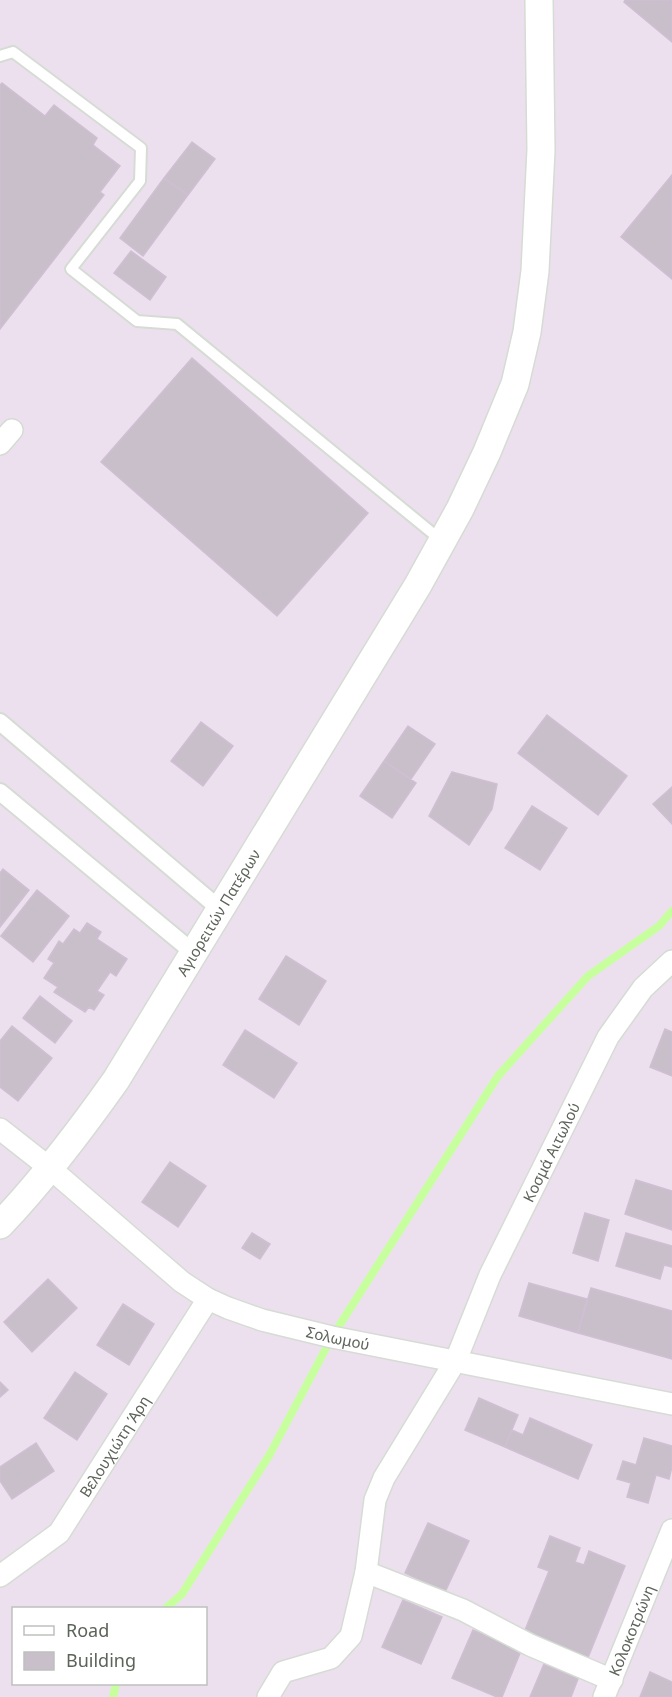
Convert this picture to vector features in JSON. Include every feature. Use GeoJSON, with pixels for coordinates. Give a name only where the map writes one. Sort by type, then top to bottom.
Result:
{"type":"FeatureCollection","features":[{"type":"Feature","properties":{"kind":"street","name":"Αγιορειτών Πατέρων"},"geometry":{"type":"LineString","coordinates":[[0,1225],[51,1169],[116,1080],[418,585],[460,509],[487,452],[515,384],[527,332],[536,260],[542,150],[539,0]]}},
{"type":"Feature","properties":{"kind":"street"},"geometry":{"type":"LineString","coordinates":[[0,722],[221,910]]}},
{"type":"Feature","properties":{"kind":"street"},"geometry":{"type":"LineString","coordinates":[[0,792],[194,953]]}},
{"type":"Feature","properties":{"kind":"street","name":"Κοσμά Αιτωλού"},"geometry":{"type":"LineString","coordinates":[[268,1697],[283,1672],[331,1658],[351,1636],[366,1572],[378,1490],[456,1360],[490,1275],[608,1037],[643,988],[672,961]]}},
{"type":"Feature","properties":{"kind":"street","name":"Σολωμού"},"geometry":{"type":"LineString","coordinates":[[0,1129],[51,1169],[182,1282],[208,1299],[244,1314],[290,1327],[672,1404]]}},
{"type":"Feature","properties":{"kind":"street","name":"Βελουχιώτη Άρη"},"geometry":{"type":"LineString","coordinates":[[0,1576],[59,1533],[208,1299]]}},
{"type":"Feature","properties":{"kind":"street","name":"Κολοκοτρώνη"},"geometry":{"type":"LineString","coordinates":[[608,1688],[672,1530]]}},
{"type":"Feature","properties":{"kind":"street"},"geometry":{"type":"LineString","coordinates":[[366,1572],[463,1610],[608,1688]]}},
{"type":"Feature","properties":{"kind":"lane"},"geometry":{"type":"LineString","coordinates":[[0,56],[13,52],[141,148],[140,181],[71,268],[137,321],[177,324],[442,542]]}},
{"type":"Feature","properties":{"kind":"building"},"geometry":{"type":"Polygon","coordinates":[[[625,0],[672,0],[672,42],[624,2],[625,0]]]}},
{"type":"Feature","properties":{"kind":"building"},"geometry":{"type":"Polygon","coordinates":[[[2,83],[45,116],[54,105],[97,138],[93,145],[120,166],[100,192],[104,195],[0,329],[0,85],[2,83]]]}},
{"type":"Feature","properties":{"kind":"building"},"geometry":{"type":"Polygon","coordinates":[[[192,142],[215,159],[188,195],[164,178],[192,142]]]}},
{"type":"Feature","properties":{"kind":"building"},"geometry":{"type":"Polygon","coordinates":[[[672,175],[672,279],[621,237],[672,175]]]}},
{"type":"Feature","properties":{"kind":"building"},"geometry":{"type":"Polygon","coordinates":[[[164,178],[188,195],[143,256],[120,238],[164,178]]]}},
{"type":"Feature","properties":{"kind":"building"},"geometry":{"type":"Polygon","coordinates":[[[131,251],[166,277],[150,300],[114,273],[131,251]]]}},
{"type":"Feature","properties":{"kind":"building"},"geometry":{"type":"Polygon","coordinates":[[[192,358],[368,513],[277,616],[101,462],[192,358]]]}},
{"type":"Feature","properties":{"kind":"building"},"geometry":{"type":"Polygon","coordinates":[[[547,715],[627,776],[598,815],[518,753],[547,715]]]}},
{"type":"Feature","properties":{"kind":"building"},"geometry":{"type":"Polygon","coordinates":[[[201,722],[233,746],[203,786],[171,761],[201,722]]]}},
{"type":"Feature","properties":{"kind":"building"},"geometry":{"type":"Polygon","coordinates":[[[408,726],[435,744],[411,779],[384,761],[408,726]]]}},
{"type":"Feature","properties":{"kind":"building"},"geometry":{"type":"Polygon","coordinates":[[[384,761],[416,783],[392,818],[360,796],[384,761]]]}},
{"type":"Feature","properties":{"kind":"building"},"geometry":{"type":"Polygon","coordinates":[[[452,772],[497,784],[492,809],[469,845],[429,816],[452,772]]]}},
{"type":"Feature","properties":{"kind":"building"},"geometry":{"type":"Polygon","coordinates":[[[672,787],[672,824],[653,804],[672,787]]]}},
{"type":"Feature","properties":{"kind":"building"},"geometry":{"type":"Polygon","coordinates":[[[532,806],[567,828],[540,870],[505,848],[532,806]]]}},
{"type":"Feature","properties":{"kind":"building"},"geometry":{"type":"Polygon","coordinates":[[[3,869],[29,890],[0,927],[0,873],[3,869]]]}},
{"type":"Feature","properties":{"kind":"building"},"geometry":{"type":"Polygon","coordinates":[[[37,890],[69,916],[33,962],[1,936],[37,890]]]}},
{"type":"Feature","properties":{"kind":"building"},"geometry":{"type":"Polygon","coordinates":[[[87,923],[101,932],[97,939],[127,959],[116,976],[110,972],[97,991],[104,995],[94,1010],[89,1007],[85,1012],[54,992],[58,987],[44,978],[54,963],[48,959],[59,941],[63,944],[74,929],[80,933],[87,923]]]}},
{"type":"Feature","properties":{"kind":"building"},"geometry":{"type":"Polygon","coordinates":[[[286,956],[326,981],[299,1025],[259,999],[286,956]]]}},
{"type":"Feature","properties":{"kind":"building"},"geometry":{"type":"Polygon","coordinates":[[[40,996],[72,1021],[55,1043],[23,1018],[40,996]]]}},
{"type":"Feature","properties":{"kind":"building"},"geometry":{"type":"Polygon","coordinates":[[[12,1026],[52,1058],[18,1101],[0,1087],[0,1041],[12,1026]]]}},
{"type":"Feature","properties":{"kind":"building"},"geometry":{"type":"Polygon","coordinates":[[[665,1029],[672,1032],[672,1076],[650,1067],[665,1029]]]}},
{"type":"Feature","properties":{"kind":"building"},"geometry":{"type":"Polygon","coordinates":[[[245,1030],[297,1063],[274,1098],[223,1065],[245,1030]]]}},
{"type":"Feature","properties":{"kind":"building"},"geometry":{"type":"Polygon","coordinates":[[[170,1162],[206,1186],[178,1227],[142,1202],[170,1162]]]}},
{"type":"Feature","properties":{"kind":"building"},"geometry":{"type":"Polygon","coordinates":[[[636,1180],[672,1191],[672,1230],[625,1214],[636,1180]]]}},
{"type":"Feature","properties":{"kind":"building"},"geometry":{"type":"Polygon","coordinates":[[[585,1213],[609,1220],[598,1261],[573,1253],[585,1213]]]}},
{"type":"Feature","properties":{"kind":"building"},"geometry":{"type":"Polygon","coordinates":[[[252,1233],[270,1244],[260,1259],[242,1248],[252,1233]]]}},
{"type":"Feature","properties":{"kind":"building"},"geometry":{"type":"Polygon","coordinates":[[[626,1233],[672,1246],[672,1267],[664,1265],[660,1279],[616,1266],[626,1233]]]}},
{"type":"Feature","properties":{"kind":"building"},"geometry":{"type":"Polygon","coordinates":[[[48,1279],[77,1308],[32,1352],[4,1322],[48,1279]]]}},
{"type":"Feature","properties":{"kind":"building"},"geometry":{"type":"Polygon","coordinates":[[[529,1283],[587,1299],[578,1333],[519,1316],[529,1283]]]}},
{"type":"Feature","properties":{"kind":"building"},"geometry":{"type":"Polygon","coordinates":[[[591,1288],[672,1311],[672,1359],[578,1333],[591,1288]]]}},
{"type":"Feature","properties":{"kind":"building"},"geometry":{"type":"Polygon","coordinates":[[[123,1304],[154,1324],[129,1365],[97,1345],[123,1304]]]}},
{"type":"Feature","properties":{"kind":"building"},"geometry":{"type":"Polygon","coordinates":[[[75,1372],[107,1394],[77,1440],[44,1418],[75,1372]]]}},
{"type":"Feature","properties":{"kind":"building"},"geometry":{"type":"Polygon","coordinates":[[[0,1382],[8,1390],[0,1397],[0,1382]]]}},
{"type":"Feature","properties":{"kind":"building"},"geometry":{"type":"Polygon","coordinates":[[[479,1398],[518,1415],[505,1447],[465,1430],[479,1398]]]}},
{"type":"Feature","properties":{"kind":"building"},"geometry":{"type":"Polygon","coordinates":[[[530,1418],[592,1445],[578,1479],[505,1447],[512,1430],[523,1435],[530,1418]]]}},
{"type":"Feature","properties":{"kind":"building"},"geometry":{"type":"Polygon","coordinates":[[[644,1438],[672,1446],[672,1467],[669,1479],[656,1475],[648,1503],[627,1497],[631,1483],[617,1479],[623,1461],[636,1465],[644,1438]]]}},
{"type":"Feature","properties":{"kind":"building"},"geometry":{"type":"Polygon","coordinates":[[[36,1443],[54,1471],[12,1499],[0,1481],[0,1467],[36,1443]]]}},
{"type":"Feature","properties":{"kind":"building"},"geometry":{"type":"Polygon","coordinates":[[[428,1523],[469,1541],[445,1592],[405,1573],[428,1523]]]}},
{"type":"Feature","properties":{"kind":"building"},"geometry":{"type":"Polygon","coordinates":[[[550,1536],[580,1548],[575,1562],[584,1565],[589,1551],[625,1566],[587,1660],[523,1635],[549,1571],[538,1567],[550,1536]]]}},
{"type":"Feature","properties":{"kind":"building"},"geometry":{"type":"Polygon","coordinates":[[[403,1600],[442,1617],[421,1664],[382,1647],[403,1600]]]}},
{"type":"Feature","properties":{"kind":"building"},"geometry":{"type":"Polygon","coordinates":[[[473,1630],[521,1651],[502,1697],[452,1678],[473,1630]]]}},
{"type":"Feature","properties":{"kind":"building"},"geometry":{"type":"Polygon","coordinates":[[[544,1664],[578,1679],[571,1697],[530,1697],[544,1664]]]}},
{"type":"Feature","properties":{"kind":"building"},"geometry":{"type":"Polygon","coordinates":[[[650,1672],[672,1682],[672,1697],[640,1697],[650,1672]]]}},
{"type":"Feature","properties":{"kind":"waterway"},"geometry":{"type":"LineString","coordinates":[[167,1607],[182,1594],[270,1454],[332,1337],[498,1076],[588,976],[659,926],[672,911]]}},
{"type":"Feature","properties":{"kind":"waterway"},"geometry":{"type":"LineString","coordinates":[[113,1697],[116,1685]]}}]}
